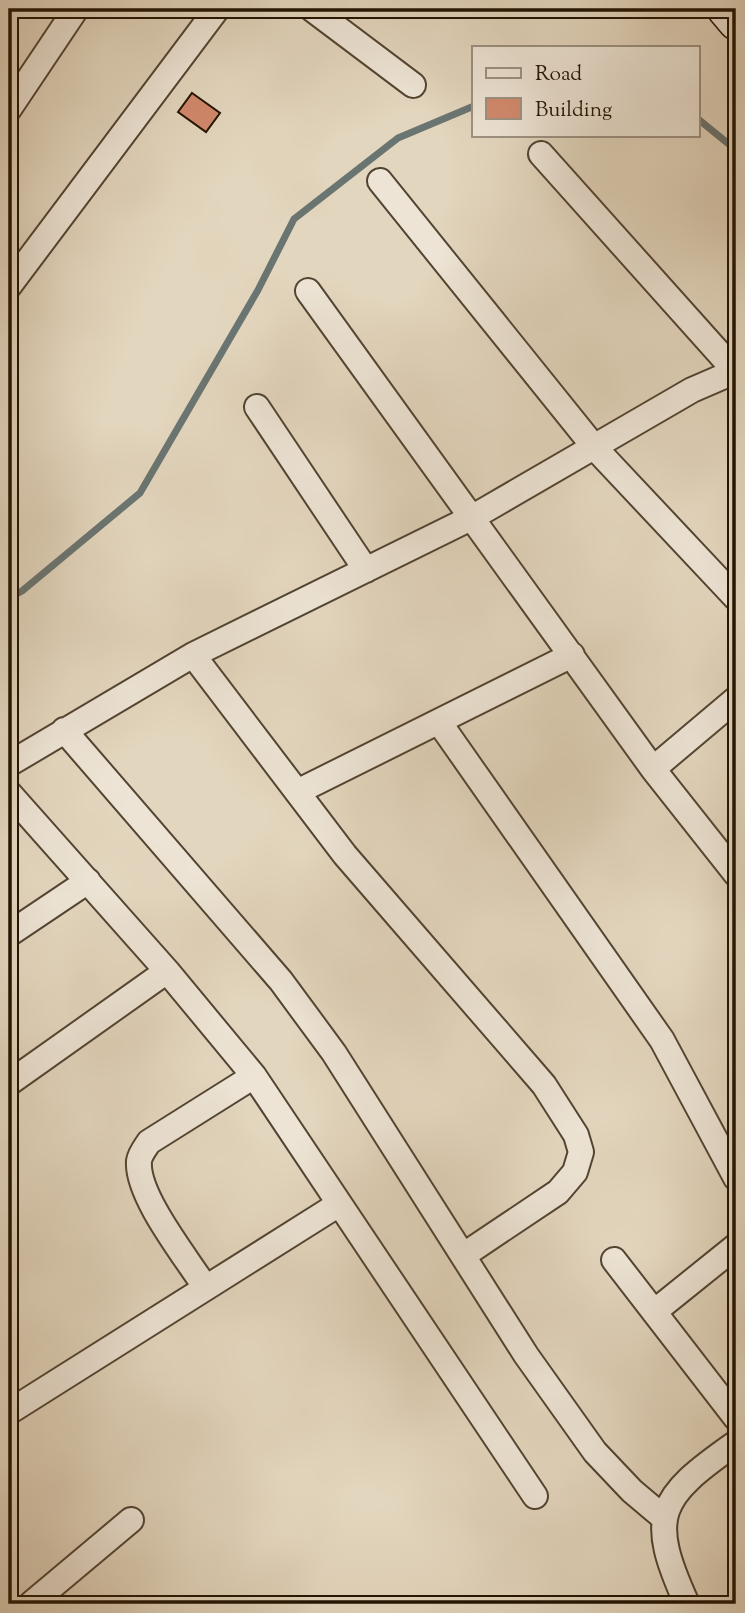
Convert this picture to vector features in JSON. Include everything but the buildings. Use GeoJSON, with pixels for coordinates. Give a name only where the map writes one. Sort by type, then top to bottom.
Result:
{"type":"FeatureCollection","features":[{"type":"Feature","properties":{"kind":"street"},"geometry":{"type":"LineString","coordinates":[[9,108],[76,9]]}},
{"type":"Feature","properties":{"kind":"street"},"geometry":{"type":"LineString","coordinates":[[9,286],[218,9]]}},
{"type":"Feature","properties":{"kind":"street"},"geometry":{"type":"LineString","coordinates":[[312,9],[413,85]]}},
{"type":"Feature","properties":{"kind":"street"},"geometry":{"type":"LineString","coordinates":[[725,9],[736,22]]}},
{"type":"Feature","properties":{"kind":"street"},"geometry":{"type":"LineString","coordinates":[[9,764],[193,655],[472,517],[691,390],[736,371],[541,154]]}},
{"type":"Feature","properties":{"kind":"street"},"geometry":{"type":"LineString","coordinates":[[380,181],[595,448],[736,598]]}},
{"type":"Feature","properties":{"kind":"street"},"geometry":{"type":"LineString","coordinates":[[308,291],[653,769],[736,874]]}},
{"type":"Feature","properties":{"kind":"street"},"geometry":{"type":"LineString","coordinates":[[257,407],[366,570]]}},
{"type":"Feature","properties":{"kind":"street"},"geometry":{"type":"LineString","coordinates":[[193,655],[345,855],[544,1085],[576,1135],[580,1152],[575,1172],[558,1192],[464,1255]]}},
{"type":"Feature","properties":{"kind":"street"},"geometry":{"type":"LineString","coordinates":[[297,792],[572,655]]}},
{"type":"Feature","properties":{"kind":"street"},"geometry":{"type":"LineString","coordinates":[[653,769],[736,699]]}},
{"type":"Feature","properties":{"kind":"street"},"geometry":{"type":"LineString","coordinates":[[439,722],[662,1040],[736,1178]]}},
{"type":"Feature","properties":{"kind":"street"},"geometry":{"type":"LineString","coordinates":[[64,730],[281,981],[334,1053],[526,1355],[594,1452],[632,1491],[664,1518]]}},
{"type":"Feature","properties":{"kind":"street"},"geometry":{"type":"LineString","coordinates":[[9,793],[167,971],[254,1076],[535,1496]]}},
{"type":"Feature","properties":{"kind":"street"},"geometry":{"type":"LineString","coordinates":[[9,934],[88,881]]}},
{"type":"Feature","properties":{"kind":"street"},"geometry":{"type":"LineString","coordinates":[[9,1083],[167,971]]}},
{"type":"Feature","properties":{"kind":"street"},"geometry":{"type":"LineString","coordinates":[[205,1287],[155,1209],[140,1177],[139,1158],[149,1142],[254,1076]]}},
{"type":"Feature","properties":{"kind":"street"},"geometry":{"type":"LineString","coordinates":[[9,1412],[339,1204]]}},
{"type":"Feature","properties":{"kind":"street"},"geometry":{"type":"LineString","coordinates":[[654,1312],[736,1246]]}},
{"type":"Feature","properties":{"kind":"street"},"geometry":{"type":"LineString","coordinates":[[614,1260],[736,1418]]}},
{"type":"Feature","properties":{"kind":"street"},"geometry":{"type":"LineString","coordinates":[[687,1604],[664,1544],[664,1518],[691,1477],[736,1443]]}},
{"type":"Feature","properties":{"kind":"street"},"geometry":{"type":"LineString","coordinates":[[31,1604],[131,1520]]}},
{"type":"Feature","properties":{"kind":"waterway"},"geometry":{"type":"LineString","coordinates":[[9,598],[22,591],[140,493],[258,290],[294,219],[398,138],[472,107]]}},
{"type":"Feature","properties":{"kind":"waterway"},"geometry":{"type":"LineString","coordinates":[[700,121],[736,150]]}}]}
